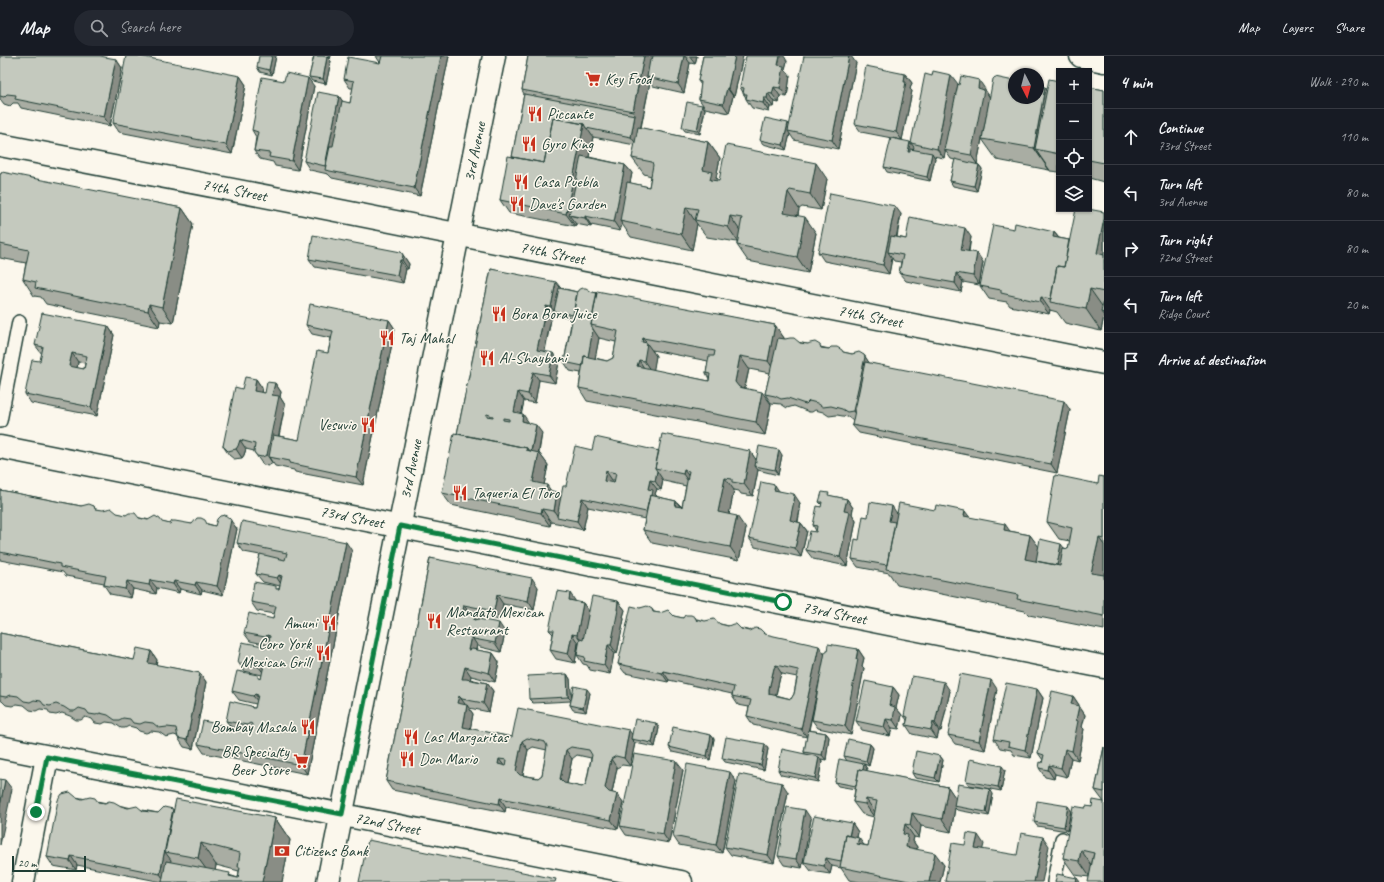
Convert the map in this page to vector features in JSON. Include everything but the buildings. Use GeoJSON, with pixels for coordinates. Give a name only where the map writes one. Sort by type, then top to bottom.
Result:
{"type":"FeatureCollection","features":[{"type":"Feature","properties":{"kind":"street","name":"3rd Avenue"},"geometry":{"type":"LineString","coordinates":[[328,882],[494,56]]}},
{"type":"Feature","properties":{"kind":"street"},"geometry":{"type":"LineString","coordinates":[[1081,56],[1104,61]]}},
{"type":"Feature","properties":{"kind":"street","name":"74th Street"},"geometry":{"type":"LineString","coordinates":[[0,145],[1104,363]]}},
{"type":"Feature","properties":{"kind":"street","name":"73rd Street"},"geometry":{"type":"LineString","coordinates":[[0,447],[1104,667]]}},
{"type":"Feature","properties":{"kind":"street","name":"72nd Street"},"geometry":{"type":"LineString","coordinates":[[0,747],[681,882]]}},
{"type":"Feature","properties":{"kind":"street"},"geometry":{"type":"LineString","coordinates":[[23,882],[47,757]]}},
{"type":"Feature","properties":{"kind":"lane"},"geometry":{"type":"LineString","coordinates":[[0,421],[19,322]]}},
{"type":"Feature","properties":{"kind":"lane"},"geometry":{"type":"LineString","coordinates":[[1054,882],[1062,839]]}},
{"type":"Feature","properties":{"kind":"place","name":"Key Food"},"geometry":{"type":"Point","coordinates":[593,79]}},
{"type":"Feature","properties":{"kind":"place","name":"Piccante"},"geometry":{"type":"Point","coordinates":[535,114]}},
{"type":"Feature","properties":{"kind":"place","name":"Gyro King"},"geometry":{"type":"Point","coordinates":[529,144]}},
{"type":"Feature","properties":{"kind":"place","name":"Casa Puebla"},"geometry":{"type":"Point","coordinates":[521,182]}},
{"type":"Feature","properties":{"kind":"place","name":"Dave's Garden"},"geometry":{"type":"Point","coordinates":[517,204]}},
{"type":"Feature","properties":{"kind":"place","name":"Bora Bora Juice"},"geometry":{"type":"Point","coordinates":[499,314]}},
{"type":"Feature","properties":{"kind":"place","name":"Taj Mahal"},"geometry":{"type":"Point","coordinates":[387,338]}},
{"type":"Feature","properties":{"kind":"place","name":"Al-Shaybani"},"geometry":{"type":"Point","coordinates":[487,358]}},
{"type":"Feature","properties":{"kind":"place","name":"Vesuvio"},"geometry":{"type":"Point","coordinates":[368,425]}},
{"type":"Feature","properties":{"kind":"place","name":"Taqueria El Toro"},"geometry":{"type":"Point","coordinates":[460,493]}},
{"type":"Feature","properties":{"kind":"place","name":"Mandato Mexican Restaurant"},"geometry":{"type":"Point","coordinates":[434,621]}},
{"type":"Feature","properties":{"kind":"place","name":"Amuni"},"geometry":{"type":"Point","coordinates":[329,623]}},
{"type":"Feature","properties":{"kind":"place","name":"Coro York Mexican Grill"},"geometry":{"type":"Point","coordinates":[323,653]}},
{"type":"Feature","properties":{"kind":"place","name":"Bombay Masala"},"geometry":{"type":"Point","coordinates":[308,727]}},
{"type":"Feature","properties":{"kind":"place","name":"Las Margaritas"},"geometry":{"type":"Point","coordinates":[411,737]}},
{"type":"Feature","properties":{"kind":"place","name":"Don Mario"},"geometry":{"type":"Point","coordinates":[407,759]}},
{"type":"Feature","properties":{"kind":"place","name":"BR Specialty Beer Store"},"geometry":{"type":"Point","coordinates":[301,761]}},
{"type":"Feature","properties":{"kind":"place","name":"Citizens Bank"},"geometry":{"type":"Point","coordinates":[282,851]}},
{"type":"Feature","properties":{"kind":"route"},"geometry":{"type":"LineString","coordinates":[[36,812],[47,757],[342,814],[400,526],[783,602]]}}]}
